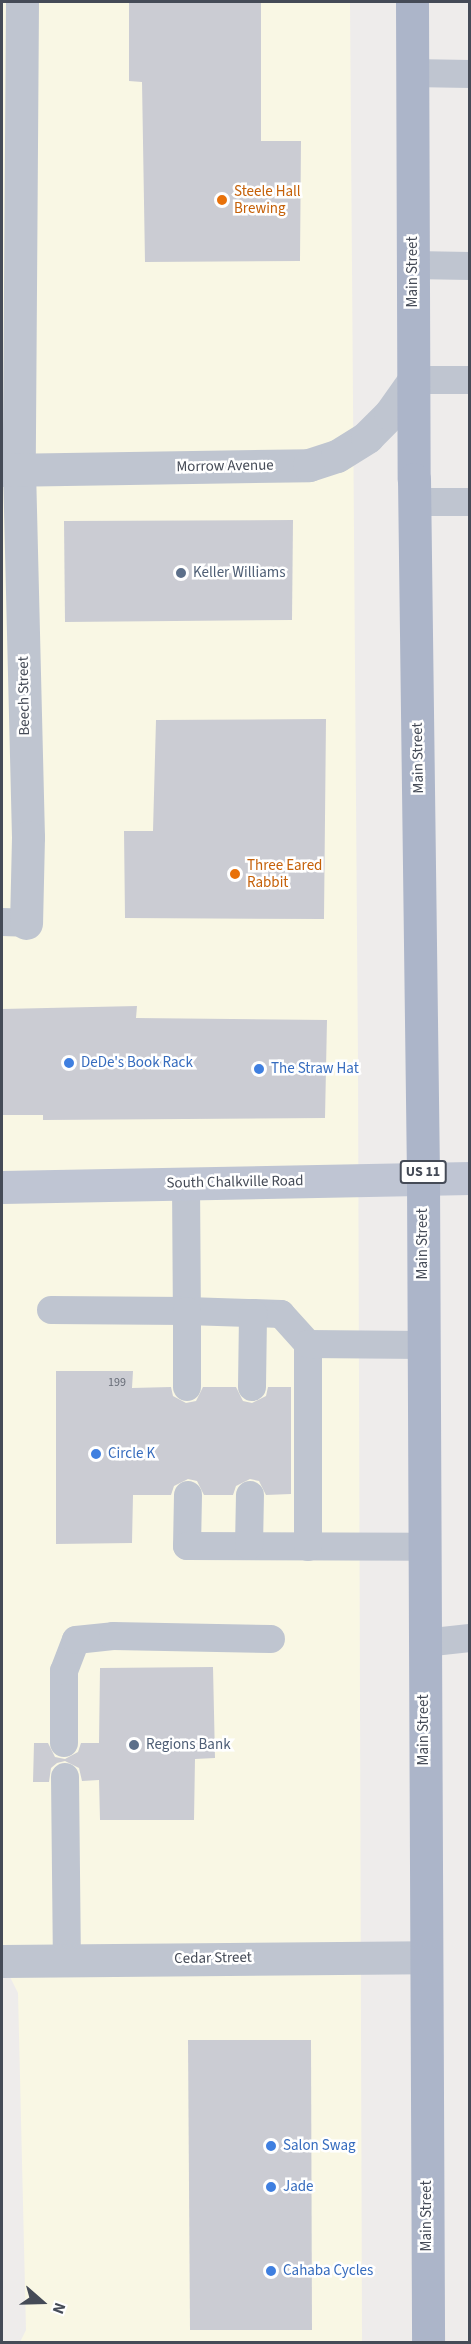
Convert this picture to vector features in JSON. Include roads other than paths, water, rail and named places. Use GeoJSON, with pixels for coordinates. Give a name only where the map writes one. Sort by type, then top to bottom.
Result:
{"type":"FeatureCollection","features":[{"type":"Feature","properties":{"kind":"main road","name":"Main Street"},"geometry":{"type":"LineString","coordinates":[[412,2],[423,1178],[428,2343]]}},
{"type":"Feature","properties":{"kind":"main road","name":"South Chalkville Road"},"geometry":{"type":"LineString","coordinates":[[2,1187],[423,1178],[470,1179]]}},
{"type":"Feature","properties":{"kind":"street","name":"Beech Street"},"geometry":{"type":"LineString","coordinates":[[14,922],[27,825],[10,470],[22,2]]}},
{"type":"Feature","properties":{"kind":"street","name":"Morrow Avenue"},"geometry":{"type":"LineString","coordinates":[[10,470],[309,465],[337,456],[367,437],[390,414],[414,380]]}},
{"type":"Feature","properties":{"kind":"street","name":"Cedar Street"},"geometry":{"type":"LineString","coordinates":[[2,1961],[425,1957]]}},
{"type":"Feature","properties":{"kind":"lane"},"geometry":{"type":"LineString","coordinates":[[412,73],[470,74]]}},
{"type":"Feature","properties":{"kind":"lane"},"geometry":{"type":"LineString","coordinates":[[413,265],[470,266]]}},
{"type":"Feature","properties":{"kind":"lane"},"geometry":{"type":"LineString","coordinates":[[414,380],[470,381]]}},
{"type":"Feature","properties":{"kind":"lane"},"geometry":{"type":"LineString","coordinates":[[415,502],[470,502]]}},
{"type":"Feature","properties":{"kind":"lane"},"geometry":{"type":"LineString","coordinates":[[186,1183],[187,1387]]}},
{"type":"Feature","properties":{"kind":"lane"},"geometry":{"type":"LineString","coordinates":[[51,1310],[281,1314],[308,1344],[308,1547]]}},
{"type":"Feature","properties":{"kind":"lane"},"geometry":{"type":"LineString","coordinates":[[252,1388],[253,1313]]}},
{"type":"Feature","properties":{"kind":"lane"},"geometry":{"type":"LineString","coordinates":[[308,1344],[423,1345]]}},
{"type":"Feature","properties":{"kind":"lane"},"geometry":{"type":"LineString","coordinates":[[188,1495],[187,1546],[424,1547]]}},
{"type":"Feature","properties":{"kind":"lane"},"geometry":{"type":"LineString","coordinates":[[249,1546],[250,1495]]}},
{"type":"Feature","properties":{"kind":"lane"},"geometry":{"type":"LineString","coordinates":[[64,1743],[64,1671],[76,1640],[113,1636],[271,1639]]}},
{"type":"Feature","properties":{"kind":"lane"},"geometry":{"type":"LineString","coordinates":[[424,1643],[470,1638]]}},
{"type":"Feature","properties":{"kind":"lane"},"geometry":{"type":"LineString","coordinates":[[65,1777],[67,1960]]}},
{"type":"Feature","properties":{"kind":"place","name":"Steele Hall Brewing"},"geometry":{"type":"Point","coordinates":[222,200]}},
{"type":"Feature","properties":{"kind":"place","name":"Keller Williams"},"geometry":{"type":"Point","coordinates":[181,573]}},
{"type":"Feature","properties":{"kind":"place","name":"Three Eared Rabbit"},"geometry":{"type":"Point","coordinates":[235,874]}},
{"type":"Feature","properties":{"kind":"place","name":"DeDe's Book Rack"},"geometry":{"type":"Point","coordinates":[69,1063]}},
{"type":"Feature","properties":{"kind":"place","name":"The Straw Hat"},"geometry":{"type":"Point","coordinates":[259,1069]}},
{"type":"Feature","properties":{"kind":"place","name":"Circle K"},"geometry":{"type":"Point","coordinates":[96,1454]}},
{"type":"Feature","properties":{"kind":"place","name":"Regions Bank"},"geometry":{"type":"Point","coordinates":[134,1745]}},
{"type":"Feature","properties":{"kind":"place","name":"Salon Swag"},"geometry":{"type":"Point","coordinates":[271,2146]}},
{"type":"Feature","properties":{"kind":"place","name":"Jade"},"geometry":{"type":"Point","coordinates":[271,2187]}},
{"type":"Feature","properties":{"kind":"place","name":"Cahaba Cycles"},"geometry":{"type":"Point","coordinates":[271,2271]}}]}
